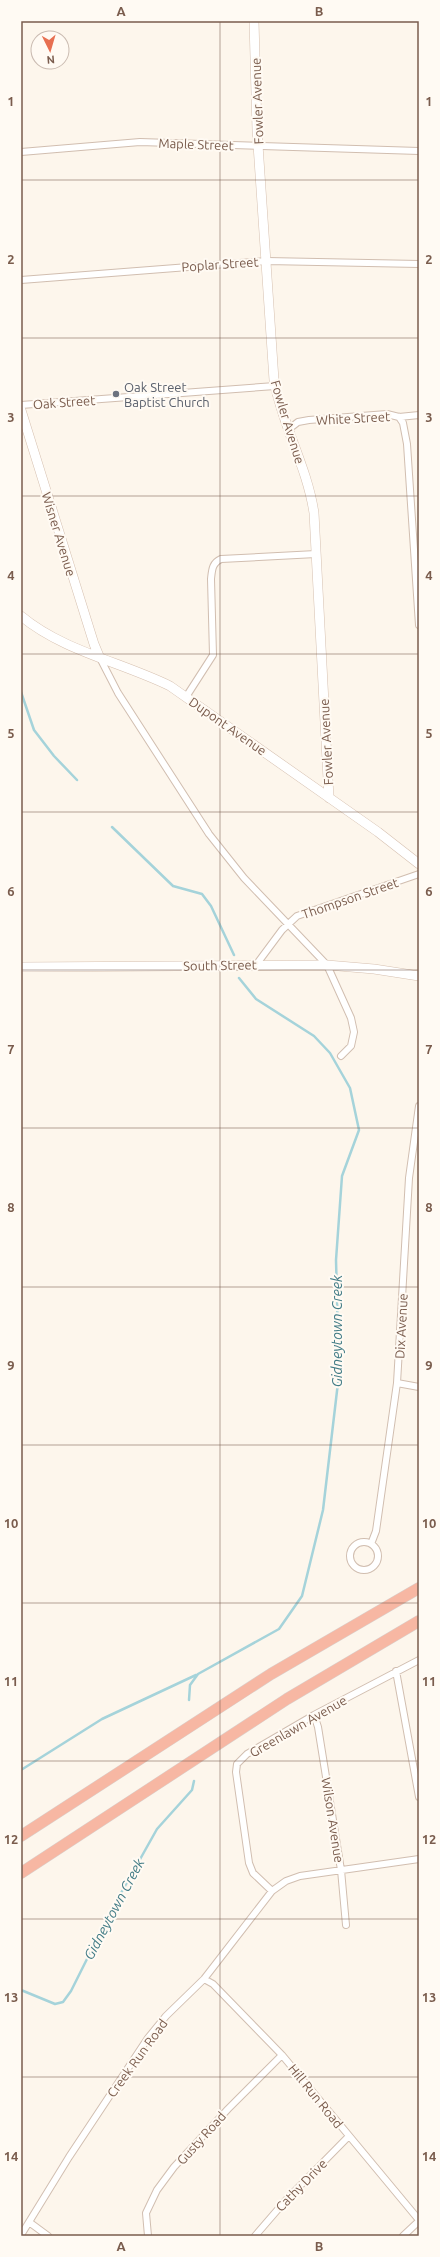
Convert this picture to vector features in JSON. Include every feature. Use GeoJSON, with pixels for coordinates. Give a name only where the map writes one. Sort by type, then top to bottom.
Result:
{"type":"FeatureCollection","features":[{"type":"Feature","properties":{"kind":"highway"},"geometry":{"type":"LineString","coordinates":[[21,1836],[271,1674],[419,1588]]}},
{"type":"Feature","properties":{"kind":"highway"},"geometry":{"type":"LineString","coordinates":[[21,1873],[288,1699],[419,1621]]}},
{"type":"Feature","properties":{"kind":"street","name":"Fowler Avenue"},"geometry":{"type":"LineString","coordinates":[[254,21],[258,147],[275,386],[311,492],[316,554],[329,798]]}},
{"type":"Feature","properties":{"kind":"street","name":"Maple Street"},"geometry":{"type":"LineString","coordinates":[[21,152],[140,142],[419,151]]}},
{"type":"Feature","properties":{"kind":"street","name":"Poplar Street"},"geometry":{"type":"LineString","coordinates":[[21,280],[266,261],[419,264]]}},
{"type":"Feature","properties":{"kind":"street","name":"Oak Street"},"geometry":{"type":"LineString","coordinates":[[21,405],[275,386]]}},
{"type":"Feature","properties":{"kind":"street","name":"Wisner Avenue"},"geometry":{"type":"LineString","coordinates":[[21,410],[94,644],[100,656]]}},
{"type":"Feature","properties":{"kind":"street","name":"White Street"},"geometry":{"type":"LineString","coordinates":[[289,429],[298,422],[309,420],[387,414],[399,417],[419,415]]}},
{"type":"Feature","properties":{"kind":"street"},"geometry":{"type":"LineString","coordinates":[[399,417],[403,423],[407,444],[419,625]]}},
{"type":"Feature","properties":{"kind":"street"},"geometry":{"type":"LineString","coordinates":[[186,697],[213,655],[211,579],[212,568],[216,561],[221,559],[316,554]]}},
{"type":"Feature","properties":{"kind":"street","name":"Dupont Avenue"},"geometry":{"type":"LineString","coordinates":[[21,616],[38,630],[147,674],[186,697],[329,798],[419,864]]}},
{"type":"Feature","properties":{"kind":"street"},"geometry":{"type":"LineString","coordinates":[[100,656],[118,693],[209,834],[244,878],[327,965],[351,1018],[354,1032],[351,1046],[341,1056]]}},
{"type":"Feature","properties":{"kind":"street","name":"Thompson Street"},"geometry":{"type":"LineString","coordinates":[[256,965],[287,924],[297,916],[419,874]]}},
{"type":"Feature","properties":{"kind":"street","name":"South Street"},"geometry":{"type":"LineString","coordinates":[[21,967],[327,965],[374,969],[419,976]]}},
{"type":"Feature","properties":{"kind":"street","name":"Dix Avenue"},"geometry":{"type":"LineString","coordinates":[[371,1544],[376,1531],[397,1383],[409,1178],[419,1106]]}},
{"type":"Feature","properties":{"kind":"street"},"geometry":{"type":"LineString","coordinates":[[397,1383],[419,1387]]}},
{"type":"Feature","properties":{"kind":"street"},"geometry":{"type":"LineString","coordinates":[[358,1543],[371,1544],[377,1550],[376,1564],[369,1569],[356,1567],[351,1559],[352,1550],[358,1543]]}},
{"type":"Feature","properties":{"kind":"street","name":"Greenlawn Avenue"},"geometry":{"type":"LineString","coordinates":[[272,1891],[253,1873],[249,1863],[236,1772],[237,1764],[247,1754],[314,1715],[419,1660]]}},
{"type":"Feature","properties":{"kind":"street"},"geometry":{"type":"LineString","coordinates":[[396,1671],[419,1797]]}},
{"type":"Feature","properties":{"kind":"street","name":"Wilson Avenue"},"geometry":{"type":"LineString","coordinates":[[314,1715],[318,1727],[341,1870],[346,1926]]}},
{"type":"Feature","properties":{"kind":"street"},"geometry":{"type":"LineString","coordinates":[[341,1870],[419,1859]]}},
{"type":"Feature","properties":{"kind":"street","name":"Creek Run Road"},"geometry":{"type":"LineString","coordinates":[[21,2235],[69,2157],[148,2038],[204,1979],[272,1891],[290,1879],[341,1870]]}},
{"type":"Feature","properties":{"kind":"street","name":"Hill Run Road"},"geometry":{"type":"LineString","coordinates":[[204,1979],[214,1984],[282,2055],[419,2221]]}},
{"type":"Feature","properties":{"kind":"street","name":"Gusty Road"},"geometry":{"type":"LineString","coordinates":[[148,2236],[146,2213],[157,2190],[174,2168],[228,2109],[282,2055]]}},
{"type":"Feature","properties":{"kind":"street","name":"Cathy Drive"},"geometry":{"type":"LineString","coordinates":[[255,2236],[286,2200],[349,2136]]}},
{"type":"Feature","properties":{"kind":"street"},"geometry":{"type":"LineString","coordinates":[[403,2236],[419,2221]]}},
{"type":"Feature","properties":{"kind":"street"},"geometry":{"type":"LineString","coordinates":[[29,2222],[48,2236]]}},
{"type":"Feature","properties":{"kind":"waterway","name":"Gidneytown Creek"},"geometry":{"type":"LineString","coordinates":[[21,692],[34,730],[54,756],[77,780]]}},
{"type":"Feature","properties":{"kind":"waterway","name":"Gidneytown Creek"},"geometry":{"type":"LineString","coordinates":[[112,827],[173,886],[202,894],[211,906],[234,955]]}},
{"type":"Feature","properties":{"kind":"waterway","name":"Gidneytown Creek"},"geometry":{"type":"LineString","coordinates":[[189,1700],[190,1685],[198,1674],[279,1629],[302,1596],[323,1510],[339,1374],[336,1260],[342,1176],[359,1130],[350,1088],[330,1053],[314,1036],[256,999],[239,978]]}},
{"type":"Feature","properties":{"kind":"waterway"},"geometry":{"type":"LineString","coordinates":[[21,1770],[102,1719],[196,1675]]}},
{"type":"Feature","properties":{"kind":"waterway","name":"Gidneytown Creek"},"geometry":{"type":"LineString","coordinates":[[21,1990],[55,2004],[63,2002],[71,1991],[111,1911],[157,1829],[192,1790],[194,1781]]}},
{"type":"Feature","properties":{"kind":"place","name":"Oak Street Baptist Church"},"geometry":{"type":"Point","coordinates":[116,394]}}]}
